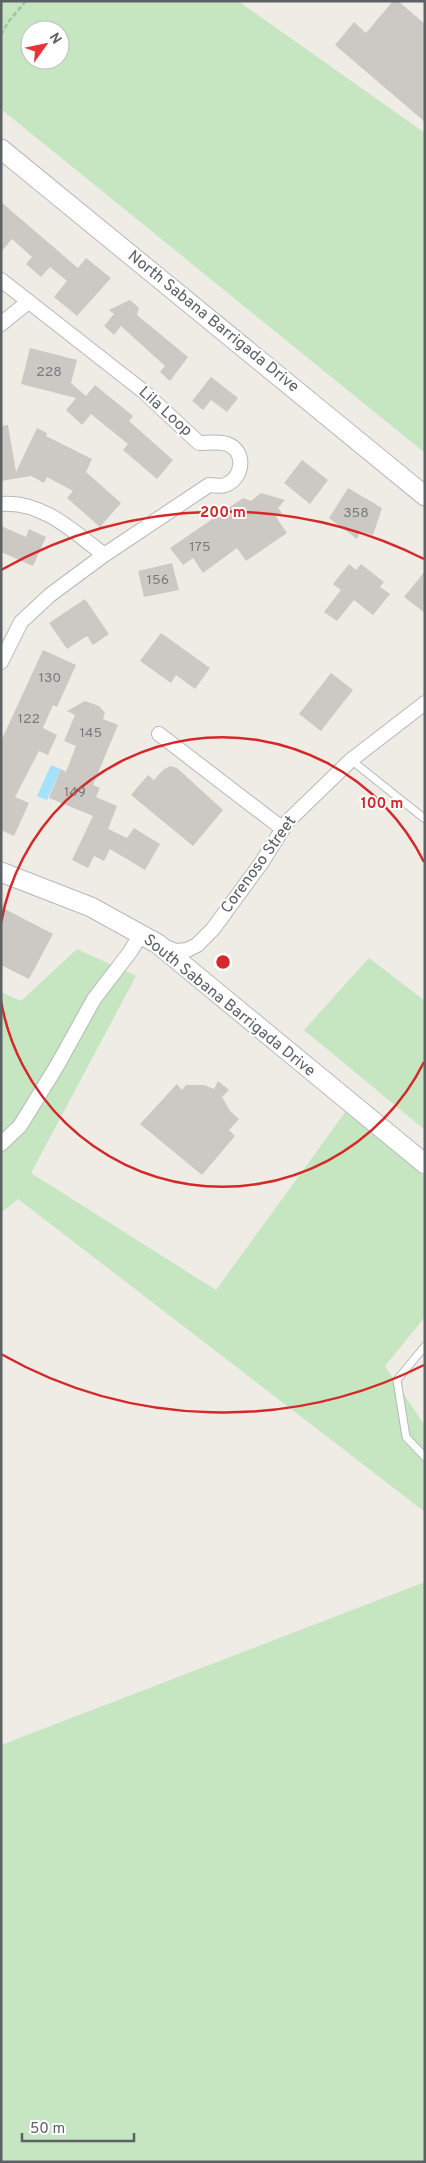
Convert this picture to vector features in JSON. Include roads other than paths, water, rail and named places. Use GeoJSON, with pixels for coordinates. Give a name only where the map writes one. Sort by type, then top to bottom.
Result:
{"type":"FeatureCollection","features":[{"type":"Feature","properties":{"kind":"main road","name":"North Sabana Barrigada Drive"},"geometry":{"type":"LineString","coordinates":[[1,149],[425,496]]}},
{"type":"Feature","properties":{"kind":"main road","name":"South Sabana Barrigada Drive"},"geometry":{"type":"LineString","coordinates":[[1,872],[91,908],[158,944],[425,1164]]}},
{"type":"Feature","properties":{"kind":"street","name":"Lila Loop"},"geometry":{"type":"LineString","coordinates":[[1,280],[143,391],[199,443],[226,444],[235,449],[239,455],[240,471],[230,482],[221,486],[209,485],[104,555],[50,595],[30,612],[13,636],[1,662]]}},
{"type":"Feature","properties":{"kind":"street"},"geometry":{"type":"LineString","coordinates":[[1,324],[28,302]]}},
{"type":"Feature","properties":{"kind":"street"},"geometry":{"type":"LineString","coordinates":[[1,504],[22,505],[50,516],[104,555]]}},
{"type":"Feature","properties":{"kind":"street","name":"Corenoso Street"},"geometry":{"type":"LineString","coordinates":[[158,944],[176,951],[187,950],[197,945],[213,929],[262,862],[287,822],[351,760],[425,703]]}},
{"type":"Feature","properties":{"kind":"street"},"geometry":{"type":"LineString","coordinates":[[159,734],[283,829]]}},
{"type":"Feature","properties":{"kind":"street"},"geometry":{"type":"LineString","coordinates":[[1,1144],[20,1126],[58,1064],[94,999],[130,952],[141,934]]}},
{"type":"Feature","properties":{"kind":"lane"},"geometry":{"type":"LineString","coordinates":[[351,760],[425,819]]}},
{"type":"Feature","properties":{"kind":"lane"},"geometry":{"type":"LineString","coordinates":[[425,1346],[397,1380],[406,1437],[425,1457]]}},
{"type":"Feature","properties":{"kind":"water"},"geometry":{"type":"Polygon","coordinates":[[[51,765],[61,769],[47,800],[37,796],[51,765]]]}}]}
